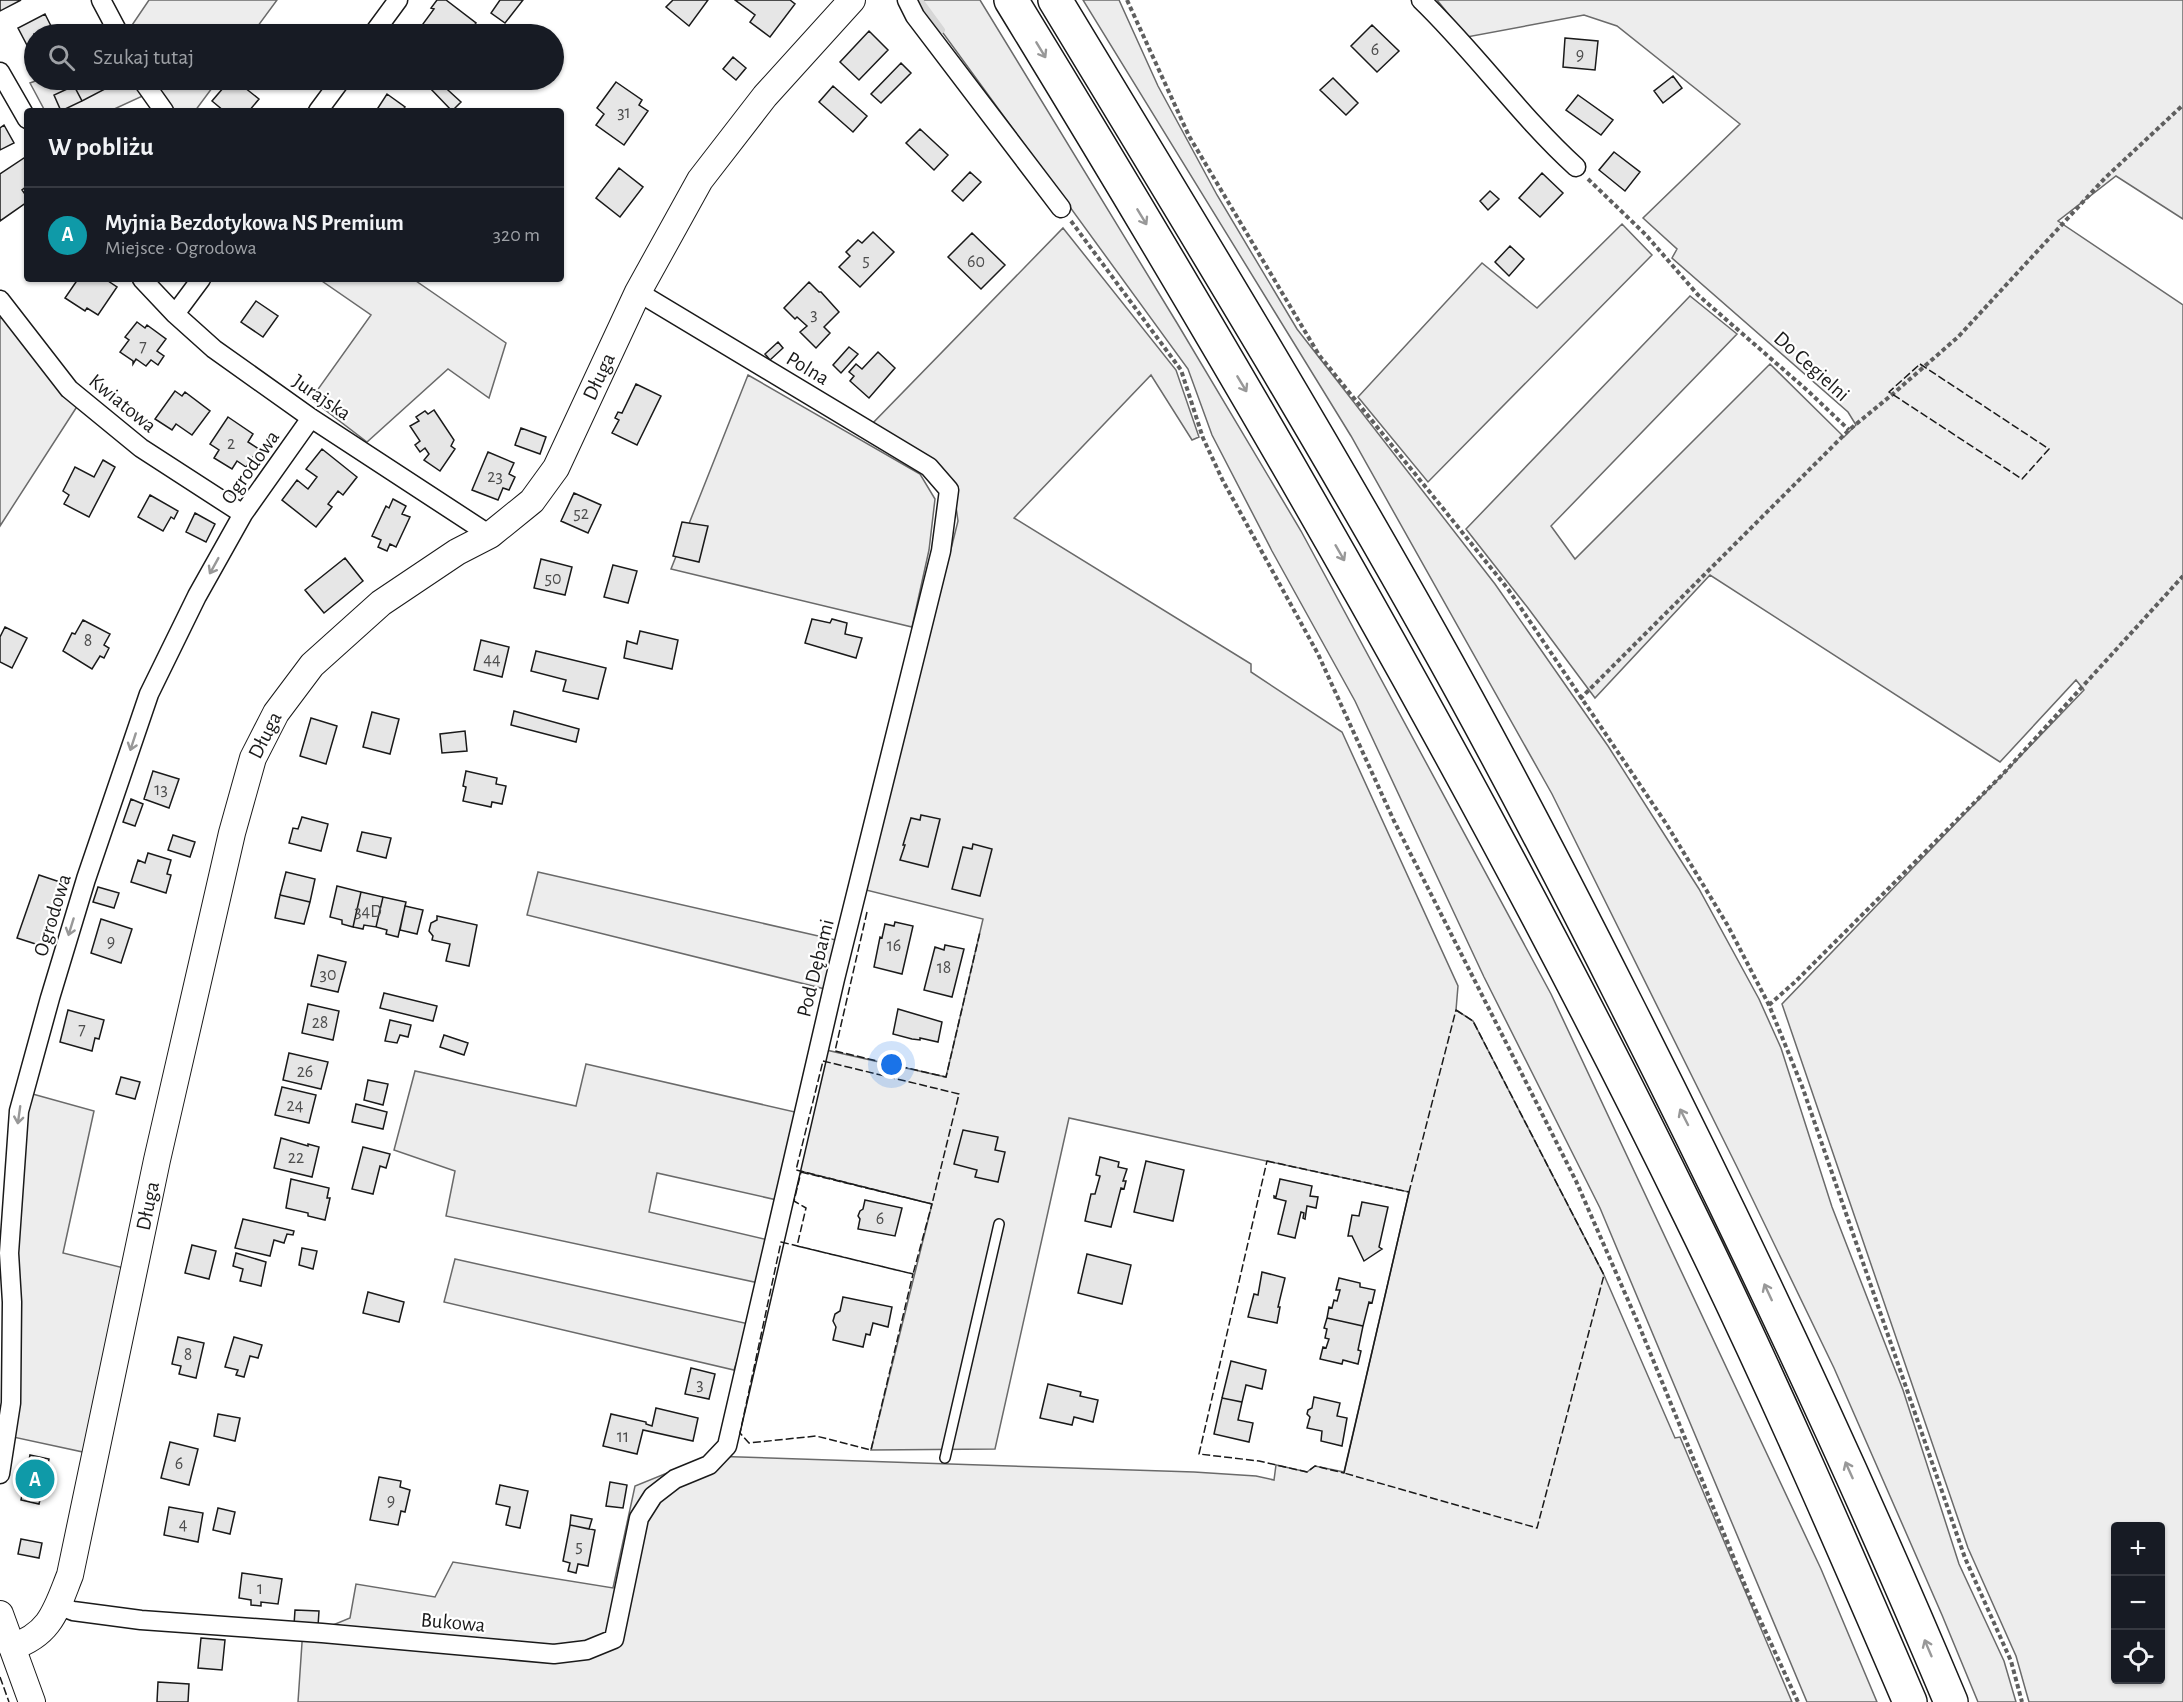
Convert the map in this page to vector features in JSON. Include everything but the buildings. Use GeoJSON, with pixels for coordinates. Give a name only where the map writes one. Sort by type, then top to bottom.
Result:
{"type":"FeatureCollection","features":[{"type":"Feature","properties":{"kind":"highway"},"geometry":{"type":"LineString","coordinates":[[1011,0],[1228,359],[1320,519],[1402,663],[1598,1030],[1692,1218],[1783,1413],[1910,1702]]}},
{"type":"Feature","properties":{"kind":"highway"},"geometry":{"type":"LineString","coordinates":[[1055,0],[1327,454],[1431,634],[1551,856],[1694,1137],[1749,1251],[1857,1487],[1951,1702]]}},
{"type":"Feature","properties":{"kind":"street"},"geometry":{"type":"LineString","coordinates":[[101,0],[114,24]]}},
{"type":"Feature","properties":{"kind":"street"},"geometry":{"type":"LineString","coordinates":[[380,24],[398,0]]}},
{"type":"Feature","properties":{"kind":"street","name":"Długa"},"geometry":{"type":"LineString","coordinates":[[12,1647],[29,1641],[46,1627],[70,1575],[157,1160],[230,843],[253,758],[276,713],[312,665],[381,603],[457,552],[490,535],[532,501],[556,468],[638,292],[700,180],[765,96],[852,0]]}},
{"type":"Feature","properties":{"kind":"street"},"geometry":{"type":"LineString","coordinates":[[907,0],[915,16],[1061,208]]}},
{"type":"Feature","properties":{"kind":"street"},"geometry":{"type":"LineString","coordinates":[[1422,0],[1481,62],[1549,143],[1576,167]]}},
{"type":"Feature","properties":{"kind":"street"},"geometry":{"type":"LineString","coordinates":[[0,72],[24,114]]}},
{"type":"Feature","properties":{"kind":"street"},"geometry":{"type":"LineString","coordinates":[[149,90],[162,108]]}},
{"type":"Feature","properties":{"kind":"street"},"geometry":{"type":"LineString","coordinates":[[320,108],[334,90]]}},
{"type":"Feature","properties":{"kind":"street","name":"Jurajska"},"geometry":{"type":"LineString","coordinates":[[145,282],[175,314],[214,349],[311,418],[490,535]]}},
{"type":"Feature","properties":{"kind":"street"},"geometry":{"type":"LineString","coordinates":[[175,314],[199,282]]}},
{"type":"Feature","properties":{"kind":"street","name":"Polna"},"geometry":{"type":"LineString","coordinates":[[638,292],[929,467],[949,490]]}},
{"type":"Feature","properties":{"kind":"street","name":"Kwiatowa"},"geometry":{"type":"LineString","coordinates":[[0,300],[69,389],[141,448],[243,514]]}},
{"type":"Feature","properties":{"kind":"street","name":"Ogrodowa"},"geometry":{"type":"LineString","coordinates":[[0,1474],[11,1403],[12,1302],[9,1253],[19,1111],[50,998],[78,904],[149,694],[197,596],[243,514],[311,418]]}},
{"type":"Feature","properties":{"kind":"street","name":"Pod Dębami"},"geometry":{"type":"LineString","coordinates":[[719,1454],[727,1446],[830,1000],[941,551],[949,490]]}},
{"type":"Feature","properties":{"kind":"street","name":"Bukowa"},"geometry":{"type":"LineString","coordinates":[[58,1605],[73,1611],[141,1620],[322,1633],[554,1654],[587,1650],[614,1639],[639,1518],[653,1496],[675,1479],[709,1465],[719,1454]]}},
{"type":"Feature","properties":{"kind":"street"},"geometry":{"type":"LineString","coordinates":[[0,1614],[32,1702]]}},
{"type":"Feature","properties":{"kind":"lane"},"geometry":{"type":"LineString","coordinates":[[945,1458],[999,1224]]}},
{"type":"Feature","properties":{"kind":"path"},"geometry":{"type":"LineString","coordinates":[[1127,0],[1189,136],[1319,355],[1508,589],[1667,825],[1728,926],[1769,1005],[1803,1086],[1965,1558],[2011,1661],[2022,1702]]}},
{"type":"Feature","properties":{"kind":"path","name":"Do Cegielni"},"geometry":{"type":"LineString","coordinates":[[1576,167],[1646,235],[1698,296],[1808,391],[1849,430],[1958,337],[2105,178],[2183,105]]}},
{"type":"Feature","properties":{"kind":"path"},"geometry":{"type":"LineString","coordinates":[[1061,208],[1181,370],[1203,438],[1318,654],[1394,821],[1576,1181],[1638,1323],[1751,1600],[1798,1702]]}},
{"type":"Feature","properties":{"kind":"path"},"geometry":{"type":"LineString","coordinates":[[1580,699],[1849,430]]}},
{"type":"Feature","properties":{"kind":"path"},"geometry":{"type":"LineString","coordinates":[[1769,1005],[1795,982],[2002,775],[2183,576]]}},
{"type":"Feature","properties":{"kind":"shaded area"},"geometry":{"type":"Polygon","coordinates":[[[149,0],[277,0],[259,24],[133,24],[149,0]]]}},
{"type":"Feature","properties":{"kind":"shaded area"},"geometry":{"type":"Polygon","coordinates":[[[919,0],[980,0],[1301,531],[1551,994],[1821,1569],[1877,1702],[1807,1702],[1600,1208],[1484,977],[1355,701],[1272,551],[1212,435],[1188,369],[919,0]]]}},
{"type":"Feature","properties":{"kind":"shaded area"},"geometry":{"type":"Polygon","coordinates":[[[1083,0],[1119,0],[1158,86],[1217,195],[1297,329],[1495,584],[1608,746],[1699,889],[1759,999],[1781,1048],[1832,1207],[1903,1390],[1959,1564],[2004,1661],[2016,1702],[1978,1702],[1834,1368],[1552,794],[1351,436],[1083,0]]]}},
{"type":"Feature","properties":{"kind":"shaded area"},"geometry":{"type":"Polygon","coordinates":[[[1437,0],[2183,0],[2183,219],[2116,176],[2058,221],[2183,305],[2183,1702],[2029,1702],[2016,1656],[1968,1548],[1782,1004],[2084,690],[2076,680],[2000,762],[1710,575],[1595,698],[1466,529],[1690,296],[1737,334],[1551,526],[1575,559],[1770,364],[1844,437],[1856,425],[1848,412],[1672,258],[1677,249],[1643,218],[1740,124],[1617,26],[1584,15],[1467,37],[1437,0]]]}},
{"type":"Feature","properties":{"kind":"shaded area"},"geometry":{"type":"Polygon","coordinates":[[[34,90],[145,90],[147,94],[117,108],[43,108],[34,90]]]}},
{"type":"Feature","properties":{"kind":"shaded area"},"geometry":{"type":"Polygon","coordinates":[[[159,90],[211,90],[197,108],[170,108],[159,90]]]}},
{"type":"Feature","properties":{"kind":"shaded area"},"geometry":{"type":"Polygon","coordinates":[[[1622,224],[1652,255],[1428,482],[1358,397],[1482,263],[1537,308],[1622,224]]]}},
{"type":"Feature","properties":{"kind":"shaded area"},"geometry":{"type":"Polygon","coordinates":[[[1063,228],[1176,370],[1199,437],[1192,440],[1151,375],[1014,518],[1251,664],[1251,672],[1342,732],[1458,986],[1456,1010],[1473,1021],[1604,1275],[1675,1438],[1680,1437],[1792,1702],[298,1702],[303,1628],[321,1630],[350,1618],[356,1584],[435,1597],[453,1562],[613,1588],[635,1486],[709,1456],[1194,1472],[1256,1476],[1274,1480],[1276,1465],[1307,1472],[1315,1466],[1344,1472],[1409,1192],[1069,1118],[995,1449],[871,1450],[932,1204],[796,1170],[826,1050],[946,1077],[983,919],[866,890],[958,521],[954,493],[870,426],[1063,228]]]}},
{"type":"Feature","properties":{"kind":"shaded area"},"geometry":{"type":"Polygon","coordinates":[[[323,282],[417,282],[506,343],[489,398],[448,369],[367,442],[311,399],[371,315],[323,282]]]}},
{"type":"Feature","properties":{"kind":"shaded area"},"geometry":{"type":"Polygon","coordinates":[[[2,317],[78,405],[0,526],[0,319],[2,317]]]}},
{"type":"Feature","properties":{"kind":"shaded area"},"geometry":{"type":"Polygon","coordinates":[[[748,375],[920,474],[935,499],[929,550],[912,627],[671,569],[748,375]]]}},
{"type":"Feature","properties":{"kind":"shaded area"},"geometry":{"type":"Polygon","coordinates":[[[538,872],[836,940],[825,989],[527,915],[538,872]]]}},
{"type":"Feature","properties":{"kind":"shaded area"},"geometry":{"type":"Polygon","coordinates":[[[586,1064],[795,1112],[777,1200],[657,1173],[649,1212],[768,1240],[759,1283],[446,1216],[455,1171],[394,1150],[415,1071],[576,1106],[586,1064]]]}},
{"type":"Feature","properties":{"kind":"shaded area"},"geometry":{"type":"Polygon","coordinates":[[[29,1093],[94,1111],[63,1253],[124,1268],[83,1452],[13,1437],[13,1238],[29,1093]]]}},
{"type":"Feature","properties":{"kind":"shaded area"},"geometry":{"type":"Polygon","coordinates":[[[455,1259],[749,1324],[734,1370],[444,1302],[455,1259]]]}},
{"type":"Feature","properties":{"kind":"waterway"},"geometry":{"type":"LineString","coordinates":[[920,0],[942,30]]}},
{"type":"Feature","properties":{"kind":"fence"},"geometry":{"type":"LineString","coordinates":[[1920,364],[2049,449],[2022,479],[1889,392],[1920,364]]}},
{"type":"Feature","properties":{"kind":"fence"},"geometry":{"type":"LineString","coordinates":[[867,912],[835,1051],[946,1077],[980,932]]}},
{"type":"Feature","properties":{"kind":"fence"},"geometry":{"type":"LineString","coordinates":[[1456,1010],[1473,1021],[1604,1275],[1537,1528],[1344,1473],[1409,1192],[1456,1010]]}},
{"type":"Feature","properties":{"kind":"fence"},"geometry":{"type":"LineString","coordinates":[[823,1061],[959,1094],[932,1204],[796,1170],[823,1061]]}},
{"type":"Feature","properties":{"kind":"fence"},"geometry":{"type":"LineString","coordinates":[[1267,1161],[1409,1192],[1344,1473],[1315,1466],[1307,1472],[1259,1461],[1199,1454],[1267,1161]]}},
{"type":"Feature","properties":{"kind":"fence"},"geometry":{"type":"LineString","coordinates":[[801,1172],[932,1204],[913,1274],[797,1246],[806,1208],[794,1201],[801,1172]]}},
{"type":"Feature","properties":{"kind":"fence"},"geometry":{"type":"LineString","coordinates":[[781,1242],[913,1274],[871,1450],[816,1436],[749,1443],[740,1433],[781,1242]]}},
{"type":"Feature","properties":{"kind":"fence"},"geometry":{"type":"LineString","coordinates":[[0,1677],[9,1702]]}},
{"type":"Feature","properties":{"kind":"place","name":"Myjnia Bezdotykowa NS Premium"},"geometry":{"type":"Point","coordinates":[35,1479]}}]}
